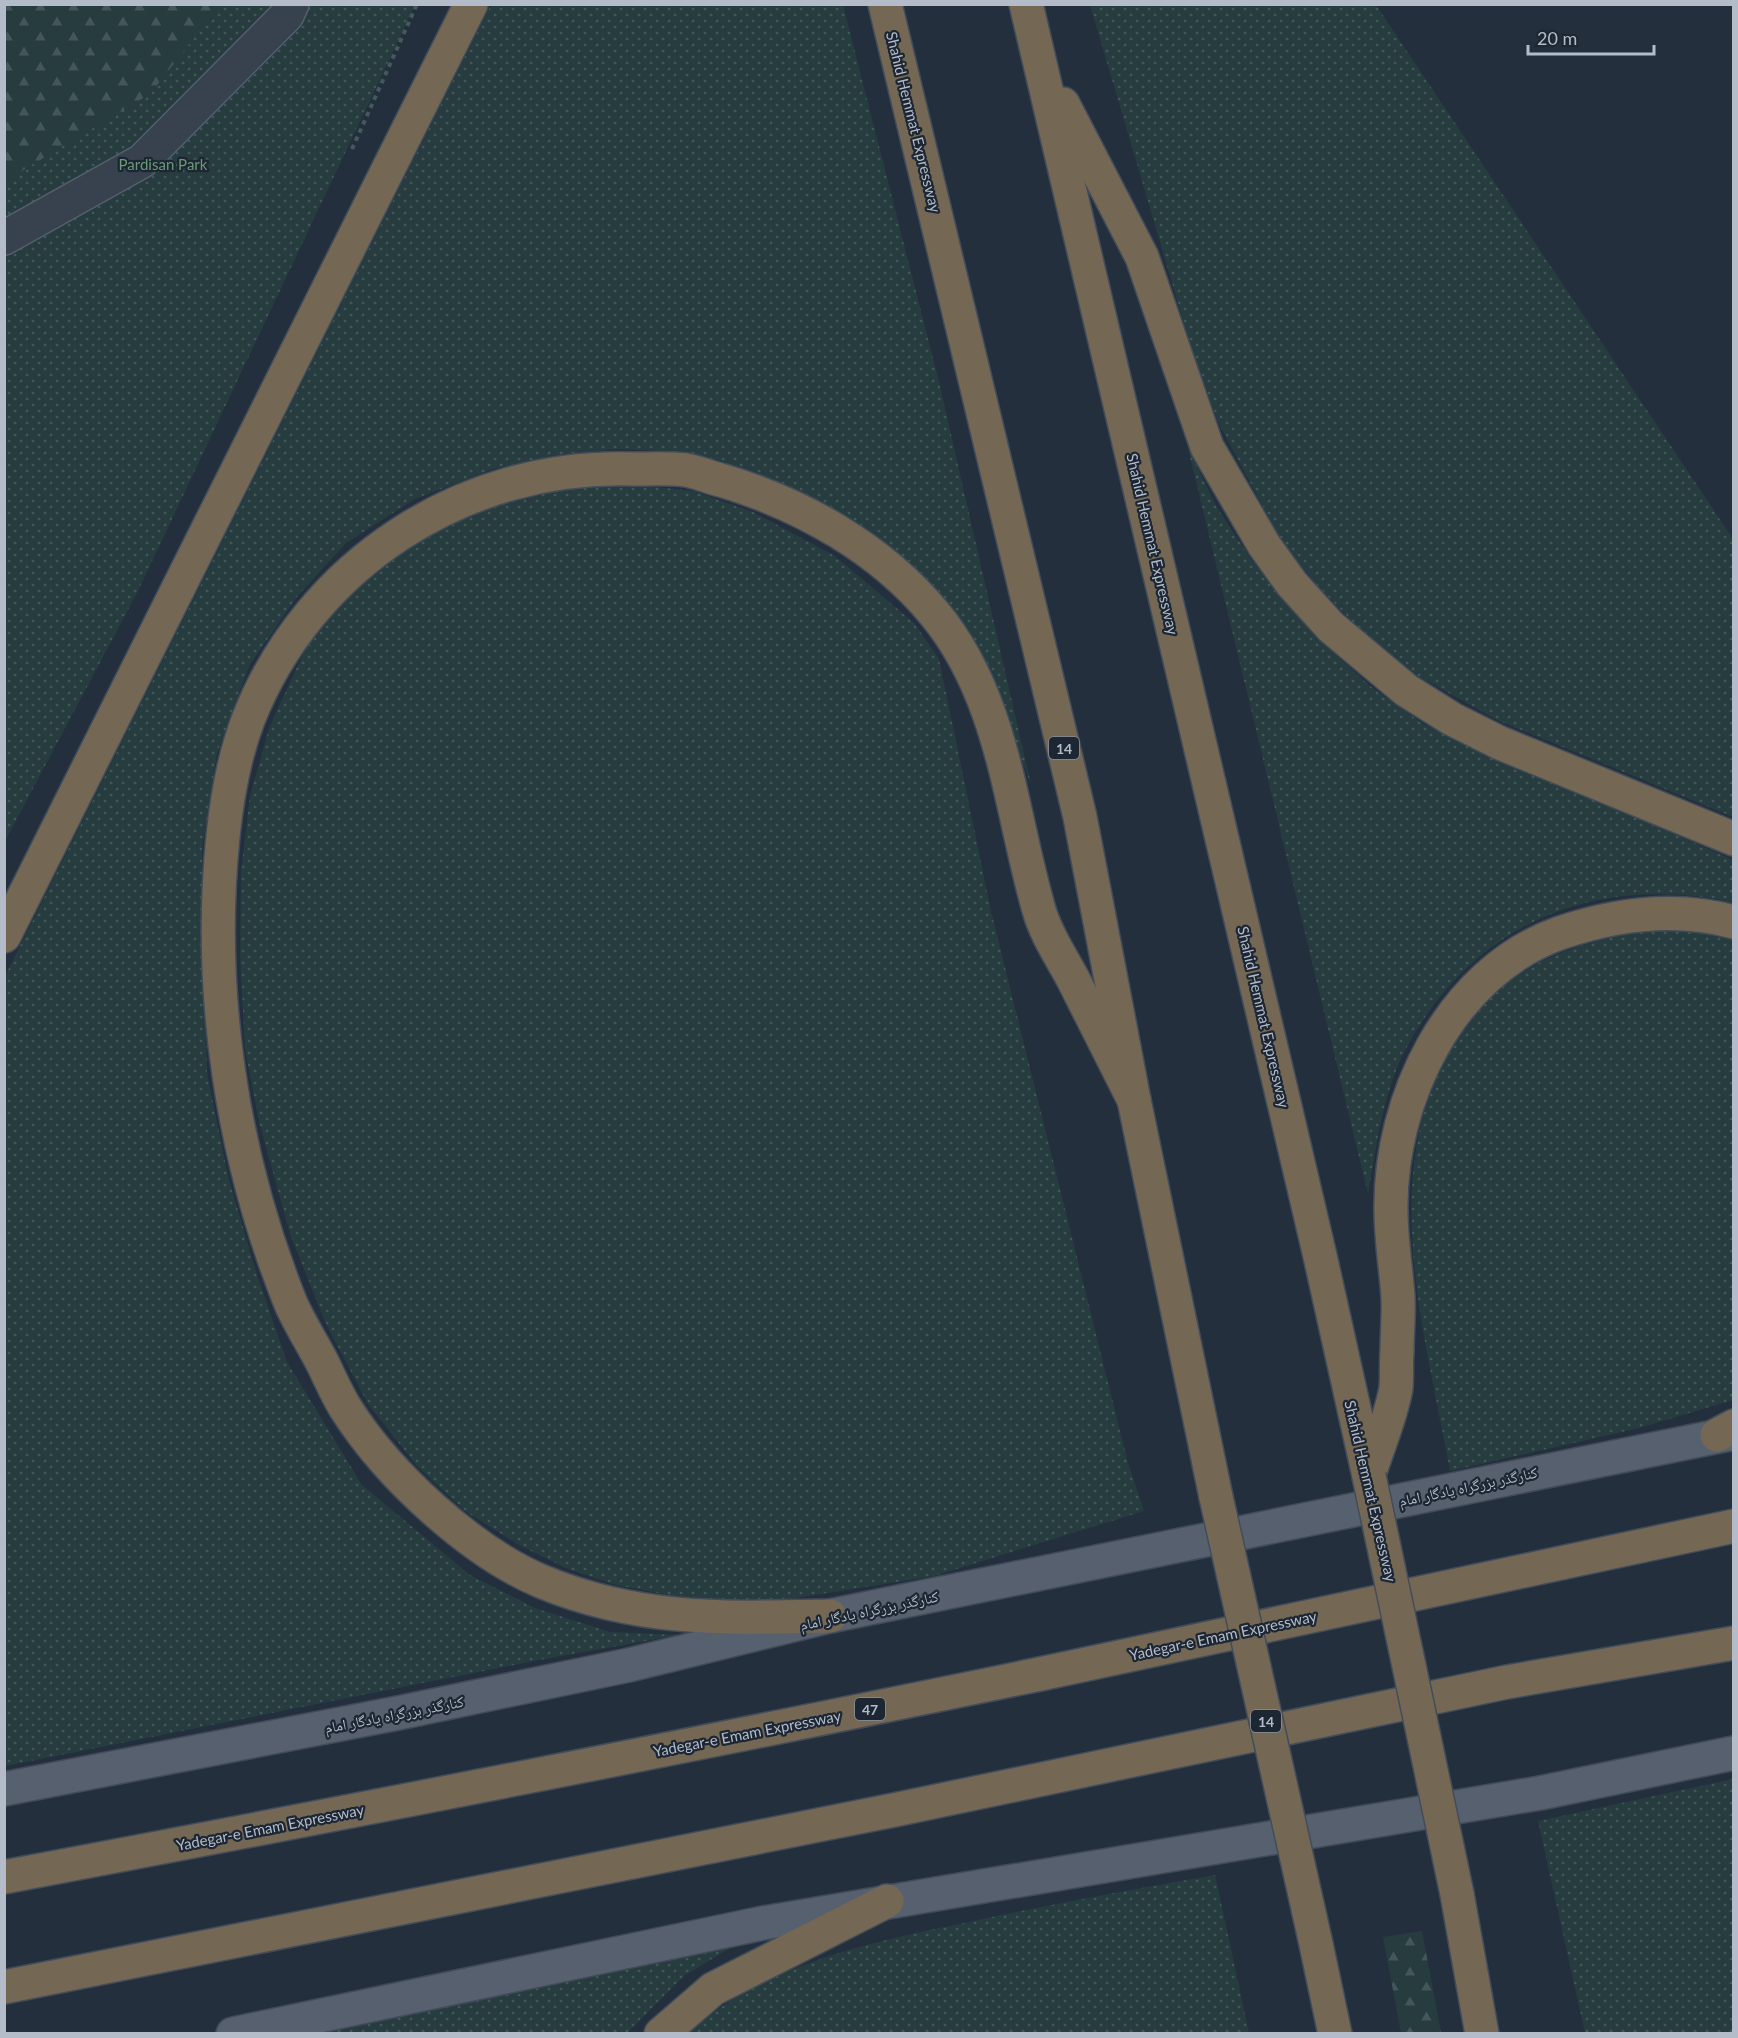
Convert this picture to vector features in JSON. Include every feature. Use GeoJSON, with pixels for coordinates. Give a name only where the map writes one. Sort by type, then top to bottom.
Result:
{"type":"FeatureCollection","features":[{"type":"Feature","properties":{"kind":"highway"},"geometry":{"type":"LineString","coordinates":[[4,936],[471,4]]}},
{"type":"Feature","properties":{"kind":"highway","name":"Shahid Hemmat Expressway"},"geometry":{"type":"LineString","coordinates":[[885,4],[1080,817],[1134,1100],[1216,1497],[1335,2034]]}},
{"type":"Feature","properties":{"kind":"highway","name":"Shahid Hemmat Expressway"},"geometry":{"type":"LineString","coordinates":[[1026,4],[1320,1256],[1458,1894],[1482,2034]]}},
{"type":"Feature","properties":{"kind":"highway"},"geometry":{"type":"LineString","coordinates":[[1041,63],[1143,257],[1207,447],[1264,545],[1292,584],[1331,627],[1406,690],[1452,719],[1500,743],[1734,839]]}},
{"type":"Feature","properties":{"kind":"highway"},"geometry":{"type":"LineString","coordinates":[[830,1616],[674,1616],[607,1604],[539,1581],[448,1522],[404,1482],[347,1411],[292,1306],[259,1206],[234,1106],[219,999],[217,892],[227,797],[246,725],[274,662],[321,600],[351,570],[408,526],[469,498],[538,477],[604,468],[686,470],[745,488],[813,517],[880,560],[936,614],[974,674],[1002,753],[1041,917],[1134,1100]]}},
{"type":"Feature","properties":{"kind":"highway"},"geometry":{"type":"LineString","coordinates":[[1369,1476],[1395,1388],[1398,1300],[1391,1211],[1392,1176],[1398,1136],[1419,1074],[1450,1020],[1482,983],[1512,959],[1547,938],[1582,926],[1646,913],[1679,912],[1734,922]]}},
{"type":"Feature","properties":{"kind":"highway","name":"Yadegar-e Emam Expressway"},"geometry":{"type":"LineString","coordinates":[[4,1877],[519,1780],[693,1742],[888,1706],[1734,1526]]}},
{"type":"Feature","properties":{"kind":"highway"},"geometry":{"type":"LineString","coordinates":[[4,1987],[894,1810],[1507,1682],[1734,1643]]}},
{"type":"Feature","properties":{"kind":"highway"},"geometry":{"type":"LineString","coordinates":[[661,2034],[713,1989],[887,1901]]}},
{"type":"Feature","properties":{"kind":"main road","name":"کنارگذر بزرگراه یادگار امام"},"geometry":{"type":"LineString","coordinates":[[4,1789],[398,1713],[629,1665],[830,1616],[1728,1431]]}},
{"type":"Feature","properties":{"kind":"main road"},"geometry":{"type":"LineString","coordinates":[[232,2034],[382,2000],[752,1925],[1540,1793],[1734,1753]]}},
{"type":"Feature","properties":{"kind":"lane"},"geometry":{"type":"LineString","coordinates":[[4,238],[142,161],[287,15],[292,4]]}},
{"type":"Feature","properties":{"kind":"green space"},"geometry":{"type":"Polygon","coordinates":[[[5,4],[220,5],[150,94],[5,181],[5,4]]]}},
{"type":"Feature","properties":{"kind":"green space","name":"Pardisan Park"},"geometry":{"type":"Polygon","coordinates":[[[5,5],[415,5],[137,593],[5,841],[5,5]]]}},
{"type":"Feature","properties":{"kind":"green space"},"geometry":{"type":"Polygon","coordinates":[[[491,5],[843,5],[939,382],[1031,785],[991,674],[969,630],[940,593],[911,563],[832,509],[784,486],[732,466],[676,452],[619,449],[556,455],[493,469],[415,499],[346,543],[296,598],[249,666],[217,754],[202,849],[207,1073],[228,1176],[256,1272],[287,1362],[362,1485],[470,1575],[535,1608],[610,1632],[679,1635],[539,1660],[5,1766],[4,978],[491,5]]]}},
{"type":"Feature","properties":{"kind":"green space"},"geometry":{"type":"Polygon","coordinates":[[[1090,5],[1376,5],[1733,539],[1733,817],[1497,720],[1411,672],[1366,636],[1317,585],[1282,542],[1219,424],[1194,357],[1090,5]]]}},
{"type":"Feature","properties":{"kind":"green space"},"geometry":{"type":"Polygon","coordinates":[[[1188,448],[1216,506],[1253,562],[1332,651],[1370,686],[1425,725],[1733,860],[1733,902],[1683,895],[1634,895],[1588,902],[1545,917],[1505,938],[1468,967],[1436,1002],[1399,1062],[1382,1118],[1368,1194],[1188,448]]]}},
{"type":"Feature","properties":{"kind":"green space"},"geometry":{"type":"Polygon","coordinates":[[[628,484],[693,491],[753,512],[835,556],[914,623],[939,659],[991,911],[1128,1463],[1144,1511],[934,1576],[777,1601],[717,1604],[616,1585],[568,1569],[519,1545],[465,1511],[417,1466],[368,1404],[326,1324],[290,1234],[259,1122],[245,1049],[240,954],[241,872],[250,796],[269,728],[304,652],[335,609],[383,560],[449,517],[561,487],[628,484]]]}},
{"type":"Feature","properties":{"kind":"green space"},"geometry":{"type":"Polygon","coordinates":[[[1658,929],[1694,931],[1733,940],[1733,1400],[1639,1428],[1450,1471],[1429,1363],[1413,1253],[1412,1198],[1417,1143],[1431,1091],[1455,1041],[1473,1015],[1517,976],[1542,961],[1569,950],[1597,941],[1658,929]]]}},
{"type":"Feature","properties":{"kind":"green space"},"geometry":{"type":"Polygon","coordinates":[[[1733,1779],[1733,2033],[1585,2033],[1538,1821],[1733,1779]]]}},
{"type":"Feature","properties":{"kind":"green space"},"geometry":{"type":"Polygon","coordinates":[[[1215,1875],[1249,2033],[686,2034],[719,2009],[753,1988],[824,1958],[861,1946],[1037,1908],[1215,1875]]]}},
{"type":"Feature","properties":{"kind":"green space"},"geometry":{"type":"Polygon","coordinates":[[[1422,1931],[1441,2033],[1401,2033],[1383,1937],[1422,1931]]]}},
{"type":"Feature","properties":{"kind":"green space"},"geometry":{"type":"Polygon","coordinates":[[[742,1941],[685,1975],[627,2033],[312,2034],[742,1941]]]}}]}
